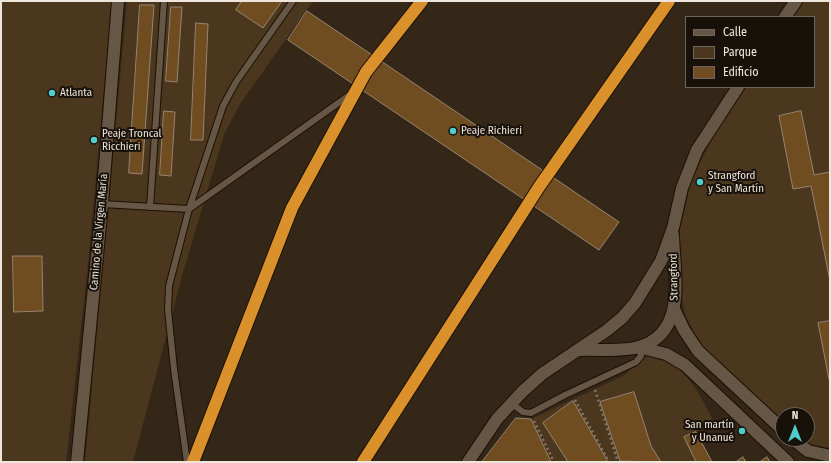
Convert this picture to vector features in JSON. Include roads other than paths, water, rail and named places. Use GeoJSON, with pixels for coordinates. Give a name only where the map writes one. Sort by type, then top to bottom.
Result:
{"type":"FeatureCollection","features":[{"type":"Feature","properties":{"kind":"highway"},"geometry":{"type":"LineString","coordinates":[[193,462],[292,208],[366,72],[422,1]]}},
{"type":"Feature","properties":{"kind":"highway"},"geometry":{"type":"LineString","coordinates":[[363,462],[539,187],[669,1]]}},
{"type":"Feature","properties":{"kind":"street","name":"Camino de la Virgen María"},"geometry":{"type":"LineString","coordinates":[[77,462],[102,204],[118,1]]}},
{"type":"Feature","properties":{"kind":"street"},"geometry":{"type":"LineString","coordinates":[[786,16],[796,1]]}},
{"type":"Feature","properties":{"kind":"street","name":"Strangford"},"geometry":{"type":"LineString","coordinates":[[468,462],[511,403],[542,374],[580,350],[622,318],[648,285],[661,261],[673,228],[682,188],[689,167],[697,150],[737,88]]}},
{"type":"Feature","properties":{"kind":"street","name":"Strangford"},"geometry":{"type":"LineString","coordinates":[[580,350],[638,347],[658,338],[665,331],[674,309],[673,228]]}},
{"type":"Feature","properties":{"kind":"street"},"geometry":{"type":"LineString","coordinates":[[674,309],[684,330],[698,350],[775,422]]}},
{"type":"Feature","properties":{"kind":"street"},"geometry":{"type":"LineString","coordinates":[[638,347],[666,354],[685,365],[788,462]]}},
{"type":"Feature","properties":{"kind":"street"},"geometry":{"type":"LineString","coordinates":[[803,447],[808,451],[824,455]]}},
{"type":"Feature","properties":{"kind":"street"},"geometry":{"type":"LineString","coordinates":[[805,462],[824,455]]}},
{"type":"Feature","properties":{"kind":"lane"},"geometry":{"type":"LineString","coordinates":[[150,207],[164,1]]}},
{"type":"Feature","properties":{"kind":"lane"},"geometry":{"type":"LineString","coordinates":[[187,462],[174,369],[168,310],[169,286],[189,209],[223,106],[236,82],[292,1]]}},
{"type":"Feature","properties":{"kind":"lane"},"geometry":{"type":"LineString","coordinates":[[102,204],[189,209],[354,92]]}},
{"type":"Feature","properties":{"kind":"lane"},"geometry":{"type":"LineString","coordinates":[[511,403],[523,412],[531,413],[570,392],[636,362],[641,356],[638,347]]}},
{"type":"Feature","properties":{"kind":"place","name":"Atlanta"},"geometry":{"type":"Point","coordinates":[52,93]}},
{"type":"Feature","properties":{"kind":"place","name":"Peaje Richieri"},"geometry":{"type":"Point","coordinates":[453,131]}},
{"type":"Feature","properties":{"kind":"place","name":"Peaje Troncal Ricchieri"},"geometry":{"type":"Point","coordinates":[94,140]}},
{"type":"Feature","properties":{"kind":"place","name":"Strangford y San Martín"},"geometry":{"type":"Point","coordinates":[700,182]}},
{"type":"Feature","properties":{"kind":"place","name":"San martín y Unanué"},"geometry":{"type":"Point","coordinates":[742,431]}}]}
